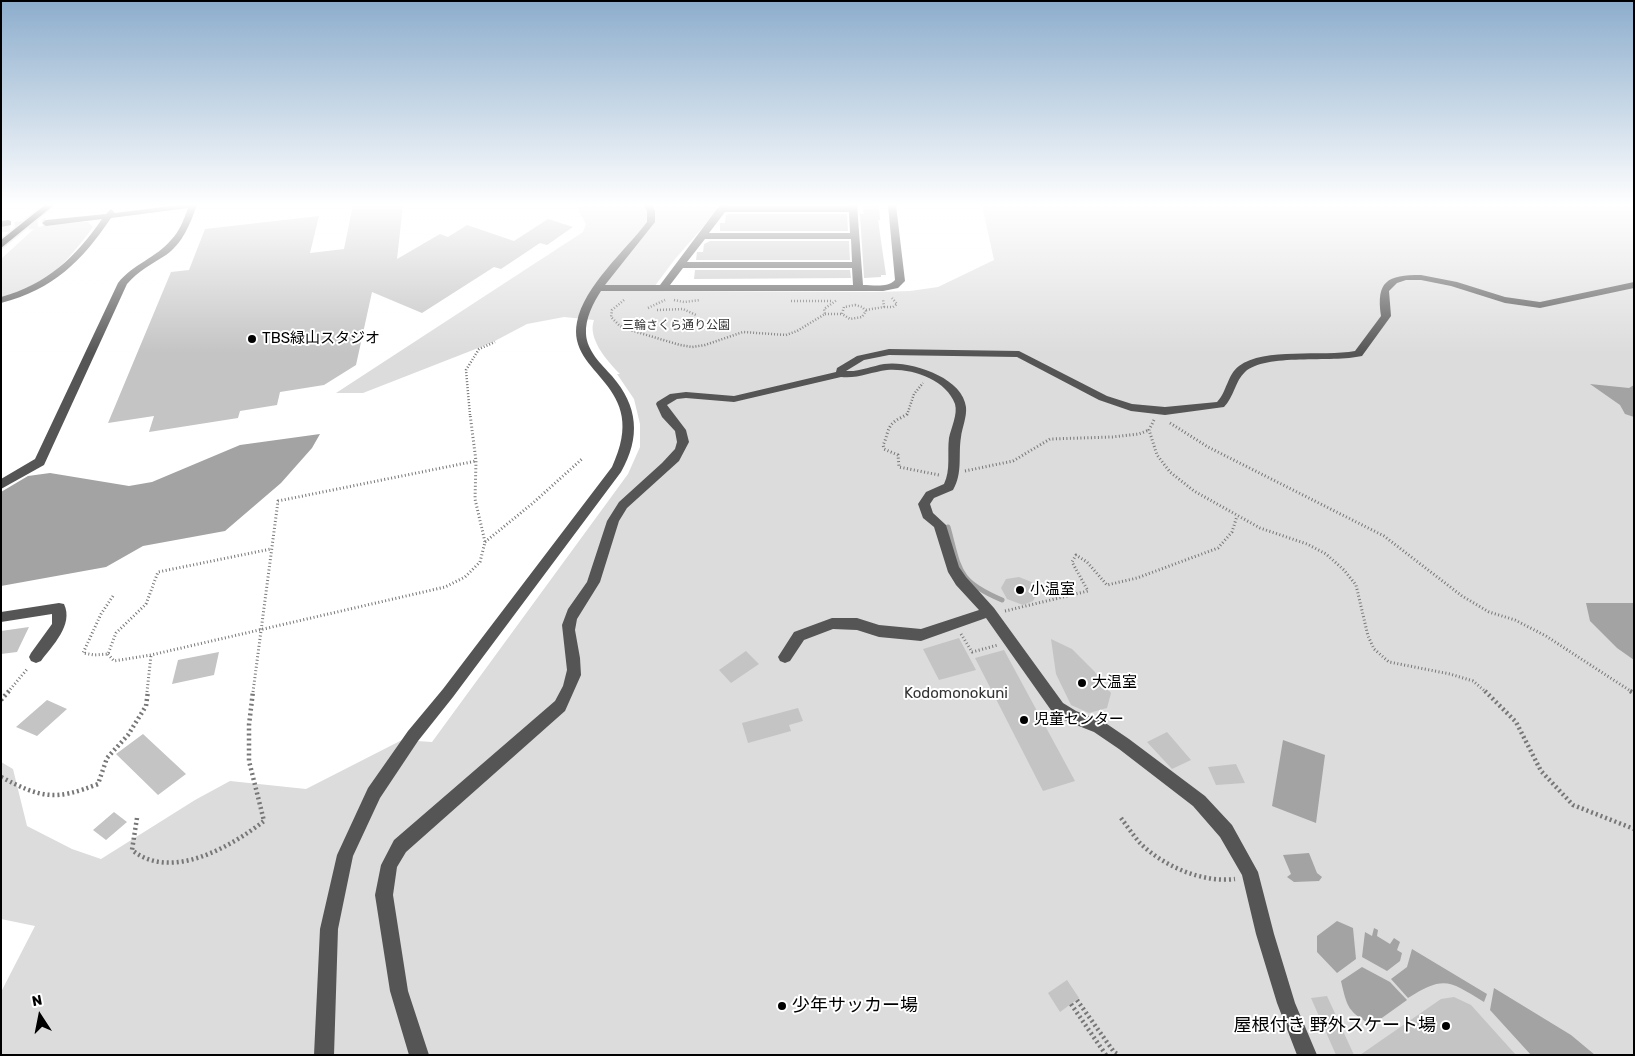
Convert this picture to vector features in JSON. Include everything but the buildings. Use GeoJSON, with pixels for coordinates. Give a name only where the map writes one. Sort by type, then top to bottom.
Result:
{"type":"FeatureCollection","features":[{"type":"Feature","properties":{"kind":"street"},"geometry":{"type":"LineString","coordinates":[[1,300],[37,288],[60,275],[78,254]]}},
{"type":"Feature","properties":{"kind":"street"},"geometry":{"type":"LineString","coordinates":[[1,485],[40,462],[123,284],[136,268],[158,254]]}},
{"type":"Feature","properties":{"kind":"street"},"geometry":{"type":"LineString","coordinates":[[324,1055],[329,929],[345,855],[374,793],[413,736],[448,693],[617,469],[626,448],[629,426],[622,398],[584,349],[580,334],[581,322],[588,305],[626,254]]}},
{"type":"Feature","properties":{"kind":"street"},"geometry":{"type":"LineString","coordinates":[[663,288],[689,254]]}},
{"type":"Feature","properties":{"kind":"street"},"geometry":{"type":"LineString","coordinates":[[856,254],[858,288]]}},
{"type":"Feature","properties":{"kind":"street"},"geometry":{"type":"LineString","coordinates":[[600,288],[858,288],[883,292],[900,281],[897,254]]}},
{"type":"Feature","properties":{"kind":"street"},"geometry":{"type":"LineString","coordinates":[[680,265],[856,265]]}},
{"type":"Feature","properties":{"kind":"street"},"geometry":{"type":"LineString","coordinates":[[841,374],[841,370],[860,358],[889,352],[1019,354],[1103,398],[1159,413],[1220,405],[1225,400],[1236,376],[1244,368],[1261,360],[1358,354],[1386,316],[1384,299],[1386,290],[1402,278],[1436,279],[1494,297],[1540,305],[1553,304],[1611,288],[1634,285]]}},
{"type":"Feature","properties":{"kind":"street"},"geometry":{"type":"LineString","coordinates":[[419,1055],[399,991],[385,904],[384,894],[389,865],[400,846],[560,706],[572,684],[574,664],[569,642],[570,620],[596,578],[610,529],[624,504],[673,459],[683,442],[681,428],[662,411],[661,404],[674,396],[686,395],[746,397],[788,385],[812,382],[841,374],[852,375],[884,367],[898,366],[924,372],[935,378],[954,393],[961,406],[954,438],[953,478],[948,487],[930,495],[924,504],[927,515],[940,525],[953,568],[961,581],[989,612],[1058,708],[1071,716],[1106,731],[1199,801],[1226,831],[1250,872],[1265,934],[1306,1055]]}},
{"type":"Feature","properties":{"kind":"street"},"geometry":{"type":"LineString","coordinates":[[1,617],[59,608],[59,625],[36,657]]}},
{"type":"Feature","properties":{"kind":"street"},"geometry":{"type":"LineString","coordinates":[[785,656],[799,636],[832,623],[857,624],[878,631],[921,635],[989,612]]}},
{"type":"Feature","properties":{"kind":"path"},"geometry":{"type":"LineString","coordinates":[[875,298],[883,292]]}},
{"type":"Feature","properties":{"kind":"path"},"geometry":{"type":"LineString","coordinates":[[883,292],[884,307]]}},
{"type":"Feature","properties":{"kind":"path"},"geometry":{"type":"LineString","coordinates":[[842,314],[842,309],[851,305],[859,306],[866,310],[893,307],[897,304],[894,299],[883,292]]}},
{"type":"Feature","properties":{"kind":"path"},"geometry":{"type":"LineString","coordinates":[[626,298],[612,310],[612,317],[622,327],[632,333],[651,336],[678,346],[711,343],[738,332],[792,334],[825,314],[842,314],[850,319],[858,319],[864,316],[866,310]]}},
{"type":"Feature","properties":{"kind":"path"},"geometry":{"type":"LineString","coordinates":[[648,308],[668,299],[658,298]]}},
{"type":"Feature","properties":{"kind":"path"},"geometry":{"type":"LineString","coordinates":[[825,314],[824,309],[833,301],[840,299]]}},
{"type":"Feature","properties":{"kind":"path"},"geometry":{"type":"LineString","coordinates":[[657,310],[680,309],[691,311],[696,316]]}},
{"type":"Feature","properties":{"kind":"path"},"geometry":{"type":"LineString","coordinates":[[622,327],[634,322]]}},
{"type":"Feature","properties":{"kind":"path"},"geometry":{"type":"LineString","coordinates":[[108,654],[114,661],[151,655],[445,586],[465,577],[480,562],[485,542],[475,500],[476,462],[466,384],[466,370],[479,349],[495,342]]}},
{"type":"Feature","properties":{"kind":"path"},"geometry":{"type":"LineString","coordinates":[[935,378],[923,382],[915,389],[907,415],[892,423],[888,429],[888,436],[883,445],[884,449],[898,455],[899,467],[940,475],[1013,460],[1050,439],[1074,440],[1121,436],[1139,434],[1149,430]]}},
{"type":"Feature","properties":{"kind":"path"},"geometry":{"type":"LineString","coordinates":[[1634,693],[1546,636],[1515,620],[1489,612],[1462,596],[1384,536],[1208,448],[1159,413],[1153,421],[1149,430],[1157,455],[1170,472],[1194,491],[1260,528],[1307,544],[1326,554],[1344,570],[1356,585],[1368,636],[1374,649],[1389,662],[1450,674],[1474,681],[1497,701],[1516,722],[1541,772],[1574,805],[1634,829]]}},
{"type":"Feature","properties":{"kind":"path"},"geometry":{"type":"LineString","coordinates":[[485,542],[533,503],[583,458]]}},
{"type":"Feature","properties":{"kind":"path"},"geometry":{"type":"LineString","coordinates":[[137,818],[132,850],[147,859],[175,862],[205,856],[226,848],[247,835],[264,821],[248,761],[260,629],[278,501],[476,462]]}},
{"type":"Feature","properties":{"kind":"path"},"geometry":{"type":"LineString","coordinates":[[989,612],[1021,608],[1088,590],[1072,562],[1076,554],[1087,562],[1107,585],[1181,563],[1218,548],[1232,532],[1237,516]]}},
{"type":"Feature","properties":{"kind":"path"},"geometry":{"type":"LineString","coordinates":[[108,654],[116,633],[146,604],[158,572],[271,550]]}},
{"type":"Feature","properties":{"kind":"path"},"geometry":{"type":"LineString","coordinates":[[108,654],[94,656],[83,653],[101,614],[113,596]]}},
{"type":"Feature","properties":{"kind":"path"},"geometry":{"type":"LineString","coordinates":[[955,625],[972,652],[1011,642]]}},
{"type":"Feature","properties":{"kind":"path"},"geometry":{"type":"LineString","coordinates":[[1,777],[26,790],[48,797],[71,795],[98,784],[107,758],[128,735],[146,706],[151,655]]}},
{"type":"Feature","properties":{"kind":"path"},"geometry":{"type":"LineString","coordinates":[[1,700],[36,657]]}},
{"type":"Feature","properties":{"kind":"path"},"geometry":{"type":"LineString","coordinates":[[1121,818],[1146,849],[1191,873],[1206,879],[1225,881],[1239,878],[1250,872]]}},
{"type":"Feature","properties":{"kind":"path"},"geometry":{"type":"LineString","coordinates":[[1077,1000],[1114,1052],[1119,1055]]}},
{"type":"Feature","properties":{"kind":"path"},"geometry":{"type":"LineString","coordinates":[[1071,1004],[1106,1055]]}},
{"type":"Feature","properties":{"kind":"green space"},"geometry":{"type":"Polygon","coordinates":[[[6,254],[71,254],[43,280],[17,293],[1,297],[1,259],[6,254]]]}},
{"type":"Feature","properties":{"kind":"green space","name":"Kodomonokuni"},"geometry":{"type":"Polygon","coordinates":[[[549,254],[679,254],[651,291],[874,292],[910,291],[938,287],[994,260],[993,254],[1634,254],[1634,1055],[1,1055],[1,992],[35,926],[1,919],[1,762],[13,769],[27,826],[72,849],[101,859],[195,800],[230,781],[306,789],[402,740],[432,742],[628,474],[640,447],[640,424],[634,399],[617,374],[620,374],[609,363],[596,342],[593,334],[594,320],[564,317],[527,324],[491,343],[363,393],[336,393],[549,254]]]}},
{"type":"Feature","properties":{"kind":"shaded area"},"geometry":{"type":"Polygon","coordinates":[[[1590,384],[1629,388],[1634,385],[1634,417],[1625,414],[1620,405],[1590,384]]]}},
{"type":"Feature","properties":{"kind":"shaded area"},"geometry":{"type":"Polygon","coordinates":[[[320,434],[312,448],[281,483],[225,531],[143,546],[106,567],[1,586],[1,492],[28,476],[50,473],[129,486],[152,482],[240,445],[320,434]]]}},
{"type":"Feature","properties":{"kind":"shaded area"},"geometry":{"type":"Polygon","coordinates":[[[1586,603],[1634,603],[1634,660],[1617,648],[1590,621],[1586,603]]]}},
{"type":"Feature","properties":{"kind":"shaded area"},"geometry":{"type":"Polygon","coordinates":[[[1283,740],[1325,755],[1316,823],[1272,806],[1283,740]]]}},
{"type":"Feature","properties":{"kind":"shaded area"},"geometry":{"type":"Polygon","coordinates":[[[1309,853],[1317,873],[1322,877],[1319,881],[1294,882],[1287,877],[1291,874],[1283,855],[1309,853]]]}},
{"type":"Feature","properties":{"kind":"shaded area"},"geometry":{"type":"Polygon","coordinates":[[[1337,921],[1353,928],[1356,959],[1337,973],[1317,952],[1317,936],[1337,921]]]}},
{"type":"Feature","properties":{"kind":"shaded area"},"geometry":{"type":"Polygon","coordinates":[[[1374,928],[1378,930],[1377,936],[1390,944],[1394,938],[1400,942],[1397,950],[1402,953],[1400,961],[1387,971],[1362,957],[1365,932],[1372,936],[1374,928]]]}},
{"type":"Feature","properties":{"kind":"shaded area"},"geometry":{"type":"Polygon","coordinates":[[[1412,949],[1487,994],[1484,1002],[1463,989],[1447,984],[1431,986],[1408,998],[1391,979],[1407,967],[1412,949]]]}},
{"type":"Feature","properties":{"kind":"shaded area"},"geometry":{"type":"Polygon","coordinates":[[[1362,967],[1390,982],[1407,1000],[1372,1025],[1350,1008],[1341,981],[1362,967]]]}},
{"type":"Feature","properties":{"kind":"shaded area"},"geometry":{"type":"Polygon","coordinates":[[[1494,988],[1571,1035],[1595,1055],[1531,1055],[1490,1010],[1494,988]]]}},
{"type":"Feature","properties":{"kind":"waterway"},"geometry":{"type":"LineString","coordinates":[[948,527],[958,564],[968,580],[976,587],[1002,600]]}},
{"type":"Feature","properties":{"kind":"place","name":"TBS緑山スタジオ"},"geometry":{"type":"Point","coordinates":[252,339]}},
{"type":"Feature","properties":{"kind":"place","name":"小温室"},"geometry":{"type":"Point","coordinates":[1020,590]}},
{"type":"Feature","properties":{"kind":"place","name":"大温室"},"geometry":{"type":"Point","coordinates":[1082,683]}},
{"type":"Feature","properties":{"kind":"place","name":"児童センター"},"geometry":{"type":"Point","coordinates":[1024,720]}},
{"type":"Feature","properties":{"kind":"place","name":"少年サッカー場"},"geometry":{"type":"Point","coordinates":[782,1006]}},
{"type":"Feature","properties":{"kind":"place","name":"屋根付き 野外スケート場"},"geometry":{"type":"Point","coordinates":[1446,1026]}},
{"type":"Feature","properties":{"kind":"park label","name":"三輪さくら通り公園"},"geometry":{"type":"Point","coordinates":[676,326]}}]}
